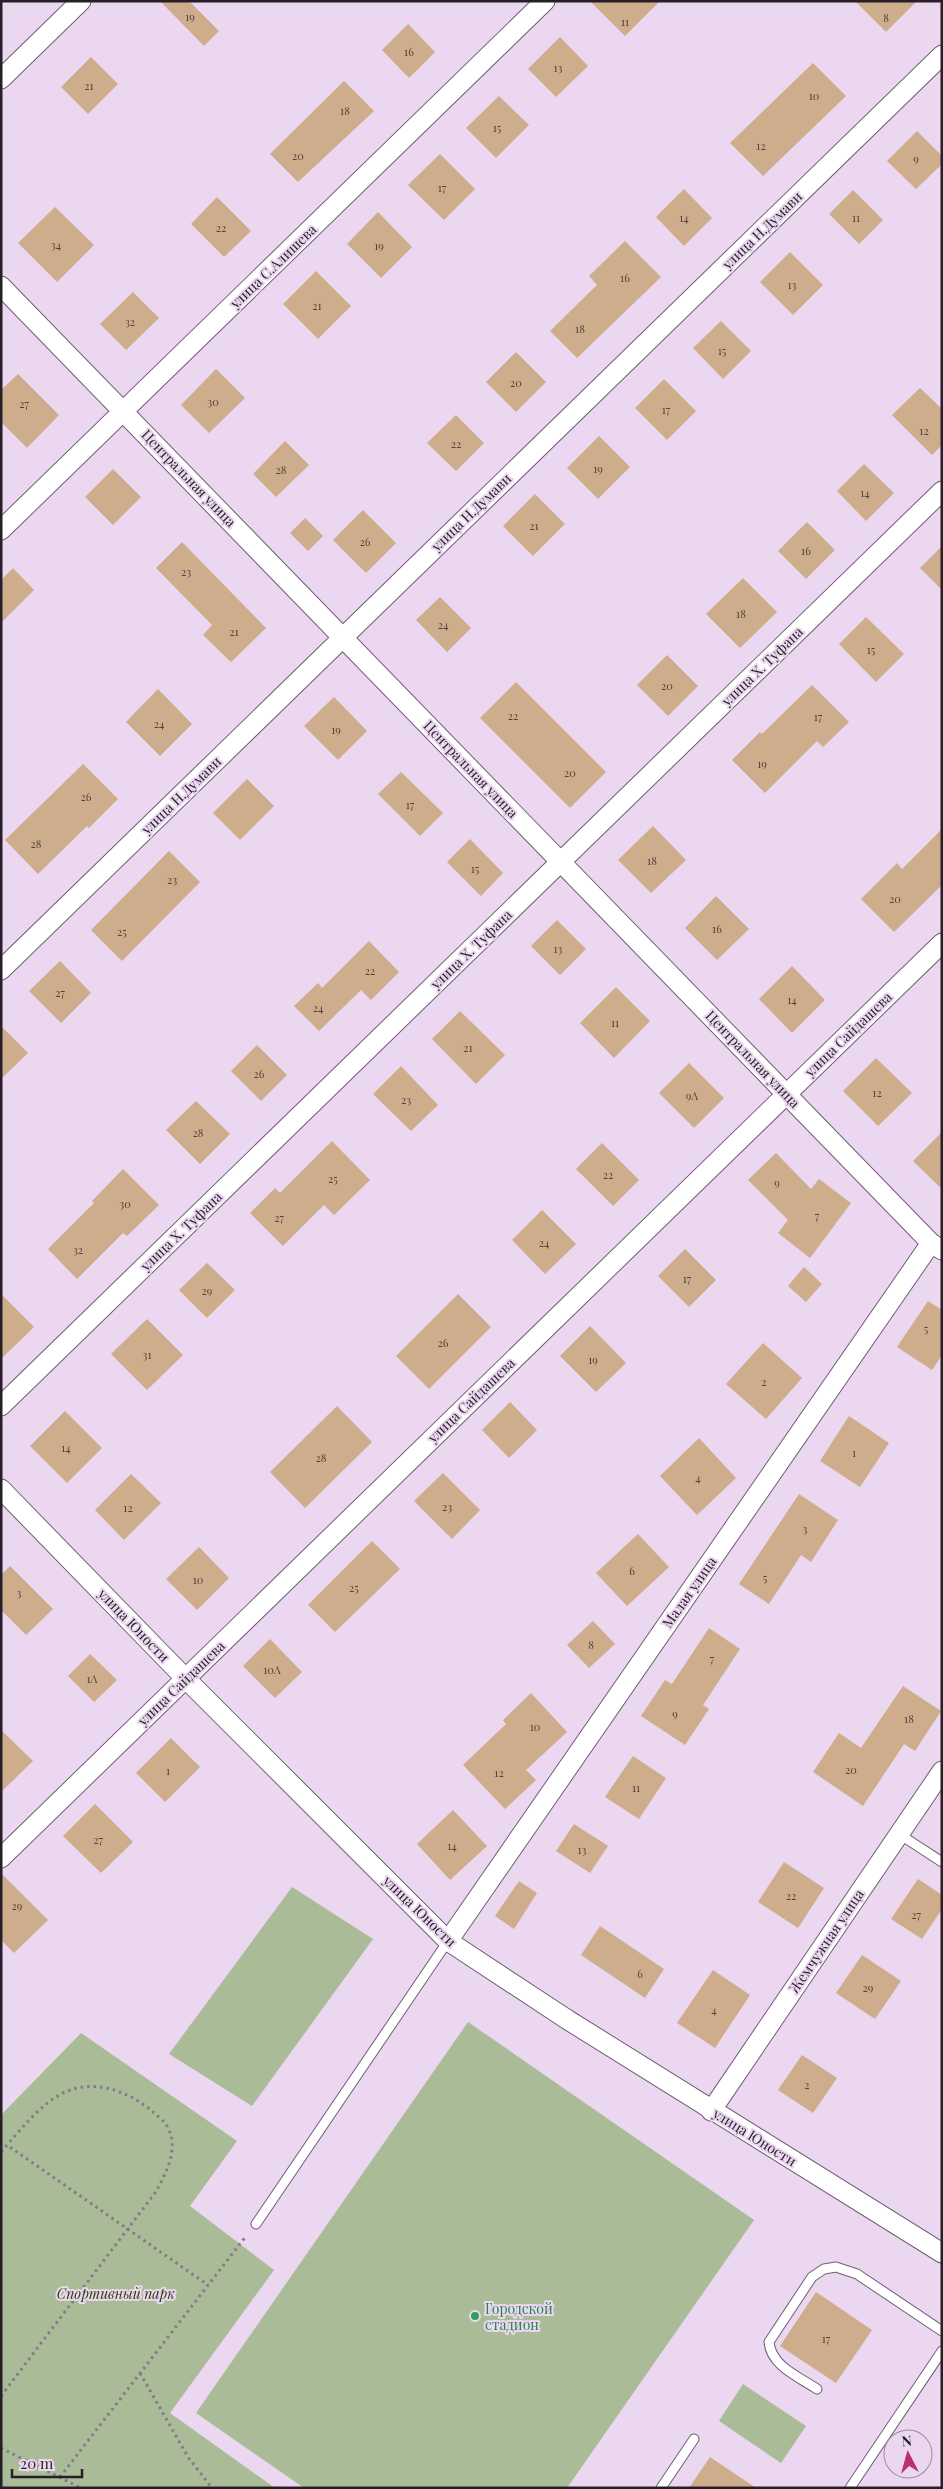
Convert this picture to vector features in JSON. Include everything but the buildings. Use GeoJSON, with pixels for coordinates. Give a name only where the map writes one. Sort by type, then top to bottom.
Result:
{"type":"FeatureCollection","features":[{"type":"Feature","properties":{"kind":"street"},"geometry":{"type":"LineString","coordinates":[[1,79],[81,1]]}},
{"type":"Feature","properties":{"kind":"street","name":"улица С.Алишева"},"geometry":{"type":"LineString","coordinates":[[1,530],[545,1]]}},
{"type":"Feature","properties":{"kind":"street","name":"улица Н.Думави"},"geometry":{"type":"LineString","coordinates":[[1,970],[942,55]]}},
{"type":"Feature","properties":{"kind":"street","name":"Центральная улица"},"geometry":{"type":"LineString","coordinates":[[1,286],[936,1246]]}},
{"type":"Feature","properties":{"kind":"street","name":"улица Х. Туфана"},"geometry":{"type":"LineString","coordinates":[[1,1406],[942,491]]}},
{"type":"Feature","properties":{"kind":"street","name":"улица Сайдашева"},"geometry":{"type":"LineString","coordinates":[[1,1858],[942,943]]}},
{"type":"Feature","properties":{"kind":"street","name":"Малая улица"},"geometry":{"type":"LineString","coordinates":[[448,1941],[936,1246]]}},
{"type":"Feature","properties":{"kind":"street","name":"улица Юности"},"geometry":{"type":"LineString","coordinates":[[1,1489],[186,1679],[448,1941],[568,2020],[942,2253]]}},
{"type":"Feature","properties":{"kind":"street","name":"Жемчужная улица"},"geometry":{"type":"LineString","coordinates":[[711,2110],[942,1771]]}},
{"type":"Feature","properties":{"kind":"lane"},"geometry":{"type":"LineString","coordinates":[[899,1834],[942,1862]]}},
{"type":"Feature","properties":{"kind":"lane"},"geometry":{"type":"LineString","coordinates":[[256,2224],[448,1941]]}},
{"type":"Feature","properties":{"kind":"lane"},"geometry":{"type":"LineString","coordinates":[[817,2389],[778,2364],[772,2356],[769,2342],[812,2278],[824,2270],[836,2267],[858,2274],[942,2330]]}},
{"type":"Feature","properties":{"kind":"lane"},"geometry":{"type":"LineString","coordinates":[[850,2488],[942,2351]]}},
{"type":"Feature","properties":{"kind":"lane"},"geometry":{"type":"LineString","coordinates":[[661,2488],[694,2439]]}},
{"type":"Feature","properties":{"kind":"path"},"geometry":{"type":"LineString","coordinates":[[1,2152],[51,2100],[64,2092],[96,2086],[126,2094],[140,2102],[168,2127],[172,2148],[170,2165],[164,2178],[139,2215],[126,2229],[1,2396]]}},
{"type":"Feature","properties":{"kind":"path"},"geometry":{"type":"LineString","coordinates":[[7,2146],[208,2285]]}},
{"type":"Feature","properties":{"kind":"path"},"geometry":{"type":"LineString","coordinates":[[60,2477],[256,2224]]}},
{"type":"Feature","properties":{"kind":"path"},"geometry":{"type":"LineString","coordinates":[[140,2373],[188,2457],[212,2488]]}},
{"type":"Feature","properties":{"kind":"path"},"geometry":{"type":"LineString","coordinates":[[1,2448],[81,2488]]}},
{"type":"Feature","properties":{"kind":"green space"},"geometry":{"type":"Polygon","coordinates":[[[292,1887],[373,1939],[252,2106],[169,2054],[292,1887]]]}},
{"type":"Feature","properties":{"kind":"green space","name":"Городской стадион"},"geometry":{"type":"Polygon","coordinates":[[[468,2022],[754,2220],[567,2488],[304,2488],[196,2413],[468,2022]]]}},
{"type":"Feature","properties":{"kind":"green space","name":"Спортивный парк"},"geometry":{"type":"Polygon","coordinates":[[[81,2033],[237,2141],[190,2206],[274,2270],[170,2413],[275,2488],[1,2488],[1,2115],[81,2033]]]}},
{"type":"Feature","properties":{"kind":"green space"},"geometry":{"type":"Polygon","coordinates":[[[743,2384],[806,2426],[781,2463],[719,2421],[743,2384]]]}},
{"type":"Feature","properties":{"kind":"place","name":"Городской стадион"},"geometry":{"type":"Point","coordinates":[475,2316]}}]}
